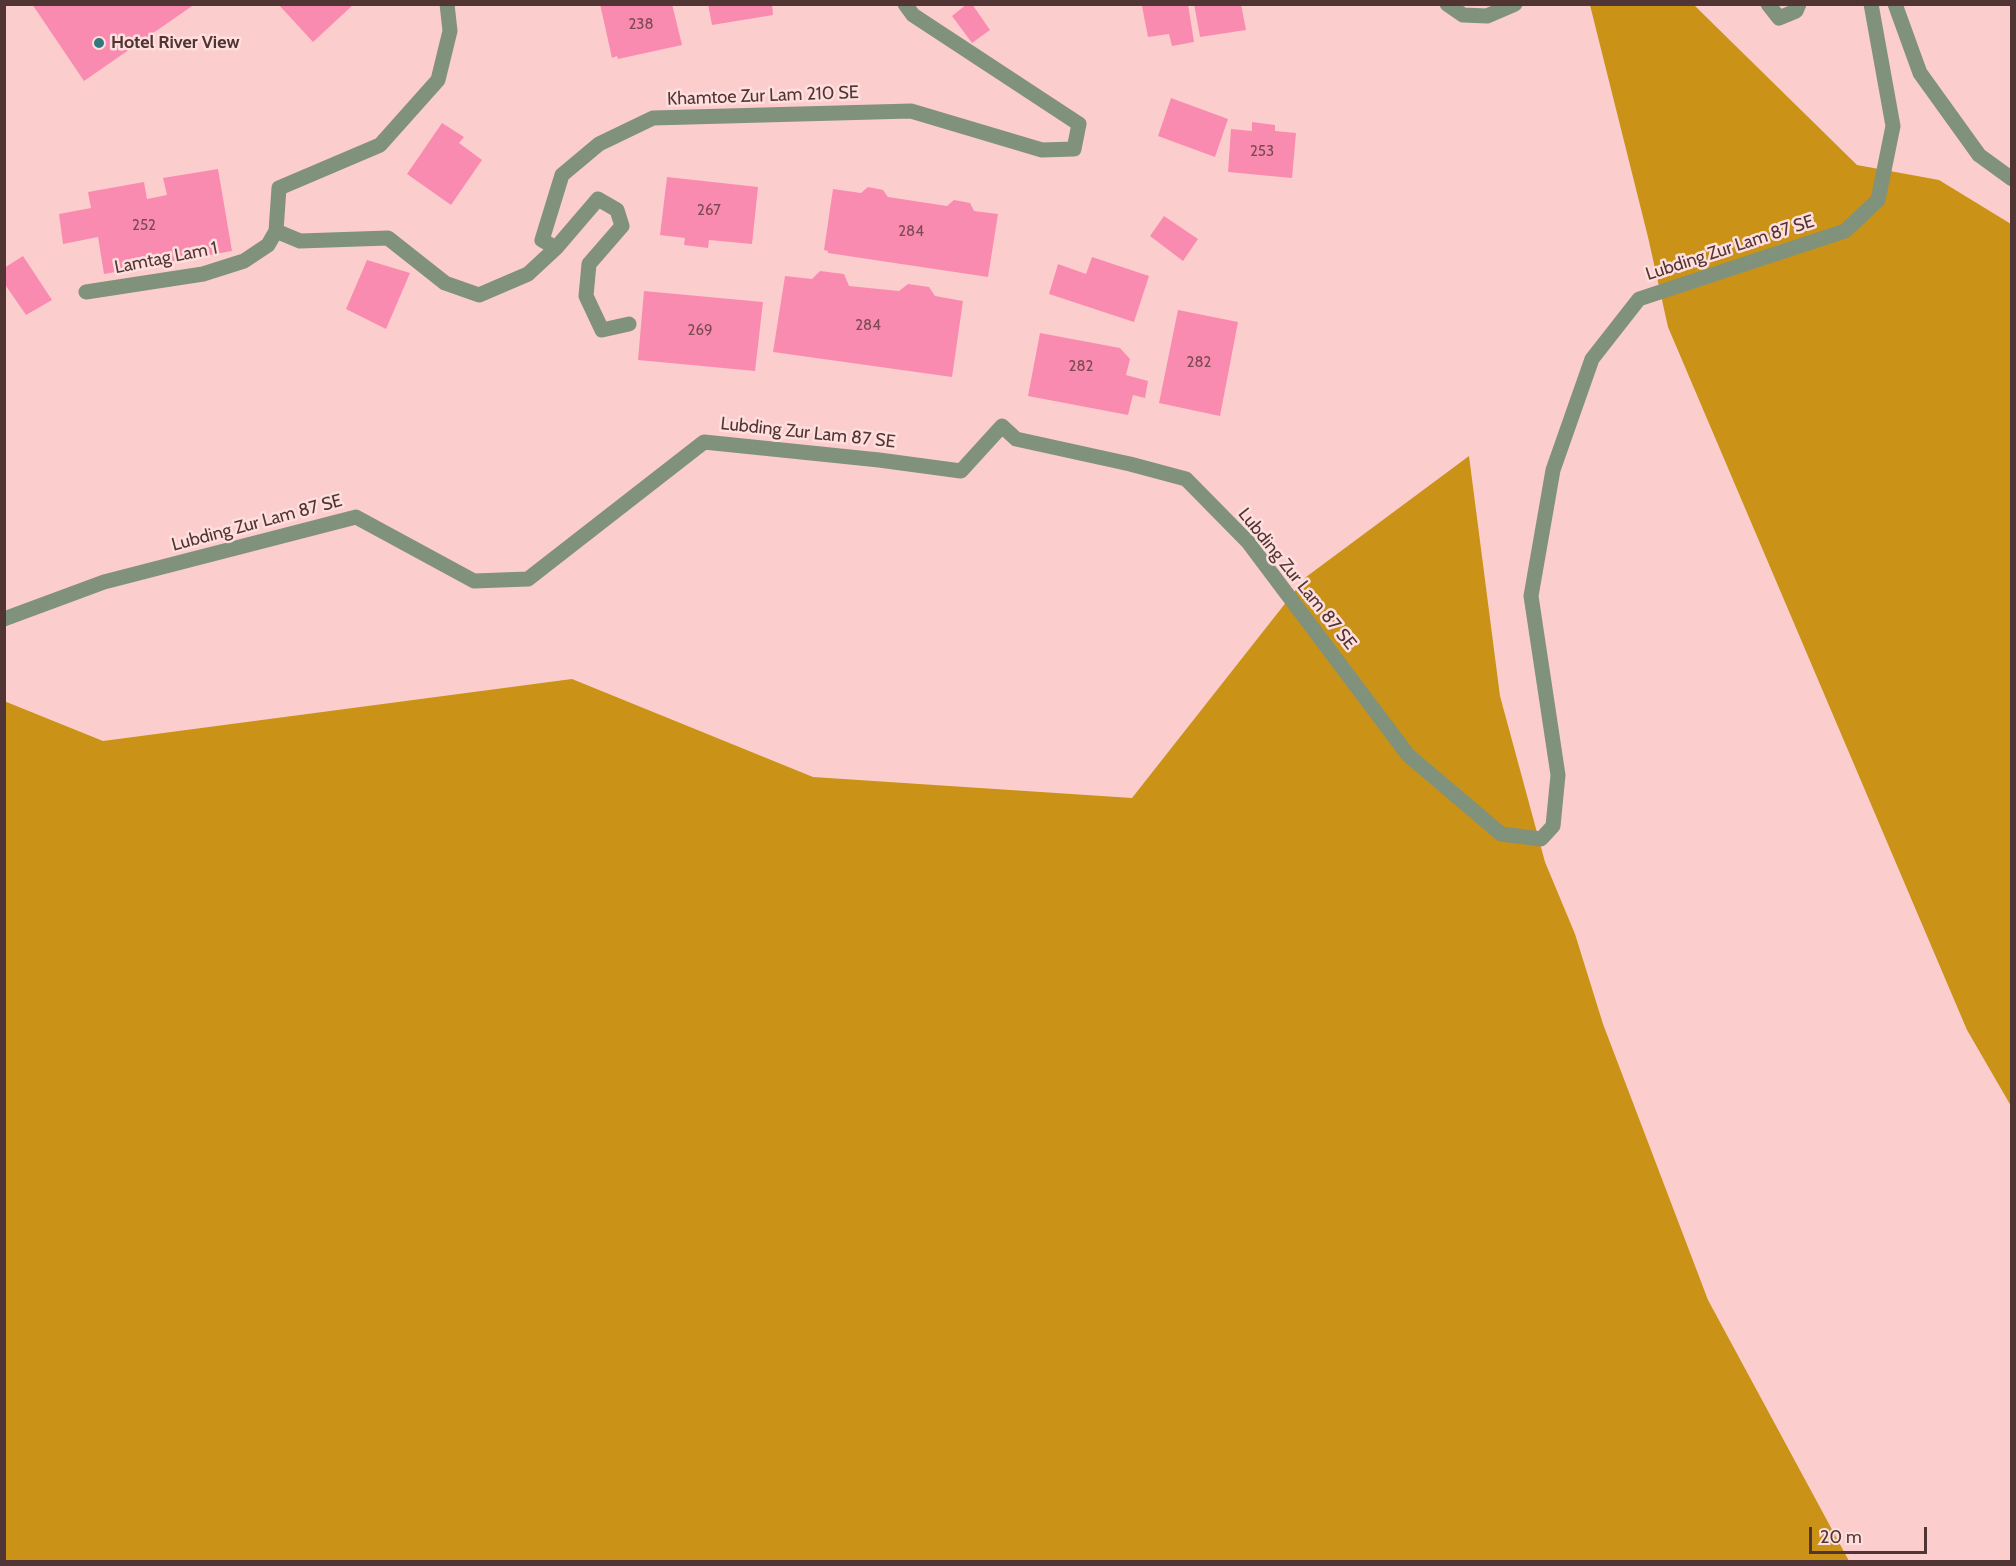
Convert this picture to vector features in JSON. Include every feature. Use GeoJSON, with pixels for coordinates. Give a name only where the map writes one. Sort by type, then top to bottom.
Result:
{"type":"FeatureCollection","features":[{"type":"Feature","properties":{"kind":"street"},"geometry":{"type":"LineString","coordinates":[[447,4],[450,31],[438,80],[380,145],[279,188],[276,231],[300,240],[388,238],[445,283],[478,295],[528,274],[556,248],[598,199],[617,210],[622,226],[589,264],[586,296],[602,330],[629,324]]}},
{"type":"Feature","properties":{"kind":"street","name":"Khamtoe Zur Lam 210 SE"},"geometry":{"type":"LineString","coordinates":[[556,248],[542,240],[562,175],[599,144],[653,118],[911,111],[1042,150],[1074,149],[1079,124],[913,15],[905,4]]}},
{"type":"Feature","properties":{"kind":"street"},"geometry":{"type":"LineString","coordinates":[[1447,4],[1463,15],[1487,16],[1515,4]]}},
{"type":"Feature","properties":{"kind":"street"},"geometry":{"type":"LineString","coordinates":[[1768,4],[1779,18],[1796,11],[1799,4]]}},
{"type":"Feature","properties":{"kind":"street","name":"Lubding Zur Lam 87 SE"},"geometry":{"type":"LineString","coordinates":[[4,619],[104,582],[356,517],[474,581],[528,579],[704,442],[879,459],[961,471],[1002,426],[1016,439],[1186,479],[1248,542],[1408,755],[1501,834],[1541,839],[1553,826],[1558,775],[1531,596],[1553,470],[1592,359],[1639,299],[1845,231],[1878,200],[1893,126],[1871,4]]}},
{"type":"Feature","properties":{"kind":"street"},"geometry":{"type":"LineString","coordinates":[[1895,4],[1920,73],[1979,155],[2012,179]]}},
{"type":"Feature","properties":{"kind":"street","name":"Lamtag Lam 1"},"geometry":{"type":"LineString","coordinates":[[86,292],[203,274],[244,261],[268,245],[276,231]]}},
{"type":"Feature","properties":{"kind":"shaded area"},"geometry":{"type":"Polygon","coordinates":[[[1590,5],[1694,5],[1857,165],[1939,180],[2011,224],[2011,1106],[1967,1030],[1668,327],[1590,5]]]}},
{"type":"Feature","properties":{"kind":"shaded area"},"geometry":{"type":"Polygon","coordinates":[[[1469,456],[1500,696],[1545,862],[1575,934],[1603,1024],[1708,1300],[1849,1561],[5,1561],[4,701],[103,741],[572,679],[813,777],[1132,798],[1306,577],[1469,456]]]}},
{"type":"Feature","properties":{"kind":"building","name":"Hotel River View"},"geometry":{"type":"Polygon","coordinates":[[[32,4],[195,4],[84,81],[32,4]]]}},
{"type":"Feature","properties":{"kind":"building"},"geometry":{"type":"Polygon","coordinates":[[[278,4],[354,4],[313,42],[278,4]]]}},
{"type":"Feature","properties":{"kind":"building"},"geometry":{"type":"Polygon","coordinates":[[[600,4],[672,4],[682,45],[618,59],[617,56],[612,58],[600,4]]]}},
{"type":"Feature","properties":{"kind":"building"},"geometry":{"type":"Polygon","coordinates":[[[708,4],[772,4],[773,15],[712,25],[708,4]]]}},
{"type":"Feature","properties":{"kind":"building"},"geometry":{"type":"Polygon","coordinates":[[[967,4],[972,4],[990,30],[972,43],[952,16],[967,4]]]}},
{"type":"Feature","properties":{"kind":"building"},"geometry":{"type":"Polygon","coordinates":[[[1188,4],[1194,42],[1172,46],[1169,34],[1148,37],[1142,6],[1188,4]]]}},
{"type":"Feature","properties":{"kind":"building"},"geometry":{"type":"Polygon","coordinates":[[[1194,4],[1241,4],[1246,30],[1200,37],[1194,4]]]}},
{"type":"Feature","properties":{"kind":"building"},"geometry":{"type":"Polygon","coordinates":[[[1171,98],[1228,119],[1215,157],[1158,136],[1171,98]]]}},
{"type":"Feature","properties":{"kind":"building"},"geometry":{"type":"Polygon","coordinates":[[[1252,122],[1275,125],[1275,131],[1296,133],[1292,178],[1228,172],[1231,129],[1252,131],[1252,122]]]}},
{"type":"Feature","properties":{"kind":"building"},"geometry":{"type":"Polygon","coordinates":[[[442,123],[464,137],[459,143],[482,160],[451,205],[407,174],[442,123]]]}},
{"type":"Feature","properties":{"kind":"building"},"geometry":{"type":"Polygon","coordinates":[[[218,169],[232,251],[104,274],[98,237],[63,244],[59,214],[91,208],[88,192],[144,182],[147,199],[167,195],[163,178],[218,169]]]}},
{"type":"Feature","properties":{"kind":"building"},"geometry":{"type":"Polygon","coordinates":[[[667,177],[758,187],[752,244],[709,240],[708,248],[684,245],[685,238],[660,235],[667,177]]]}},
{"type":"Feature","properties":{"kind":"building"},"geometry":{"type":"Polygon","coordinates":[[[868,187],[883,190],[888,197],[947,206],[954,200],[970,203],[974,211],[998,214],[988,277],[828,253],[824,250],[833,189],[861,193],[868,187]]]}},
{"type":"Feature","properties":{"kind":"building"},"geometry":{"type":"Polygon","coordinates":[[[1164,216],[1198,239],[1183,261],[1150,236],[1164,216]]]}},
{"type":"Feature","properties":{"kind":"building"},"geometry":{"type":"Polygon","coordinates":[[[23,256],[52,300],[26,315],[4,283],[4,268],[23,256]]]}},
{"type":"Feature","properties":{"kind":"building"},"geometry":{"type":"Polygon","coordinates":[[[1092,257],[1149,276],[1134,322],[1049,294],[1058,264],[1086,274],[1092,257]]]}},
{"type":"Feature","properties":{"kind":"building"},"geometry":{"type":"Polygon","coordinates":[[[367,260],[410,273],[386,329],[346,309],[367,260]]]}},
{"type":"Feature","properties":{"kind":"building"},"geometry":{"type":"Polygon","coordinates":[[[820,271],[844,274],[849,286],[899,291],[908,284],[929,287],[935,296],[963,301],[952,377],[773,352],[785,276],[812,279],[820,271]]]}},
{"type":"Feature","properties":{"kind":"building"},"geometry":{"type":"Polygon","coordinates":[[[644,291],[763,302],[755,371],[638,360],[644,291]]]}},
{"type":"Feature","properties":{"kind":"building"},"geometry":{"type":"Polygon","coordinates":[[[1178,310],[1238,322],[1220,416],[1159,403],[1178,310]]]}},
{"type":"Feature","properties":{"kind":"building"},"geometry":{"type":"Polygon","coordinates":[[[1040,333],[1120,348],[1130,359],[1126,375],[1148,381],[1145,398],[1133,395],[1128,415],[1028,396],[1040,333]]]}},
{"type":"Feature","properties":{"kind":"place","name":"Hotel River View"},"geometry":{"type":"Point","coordinates":[99,43]}}]}
